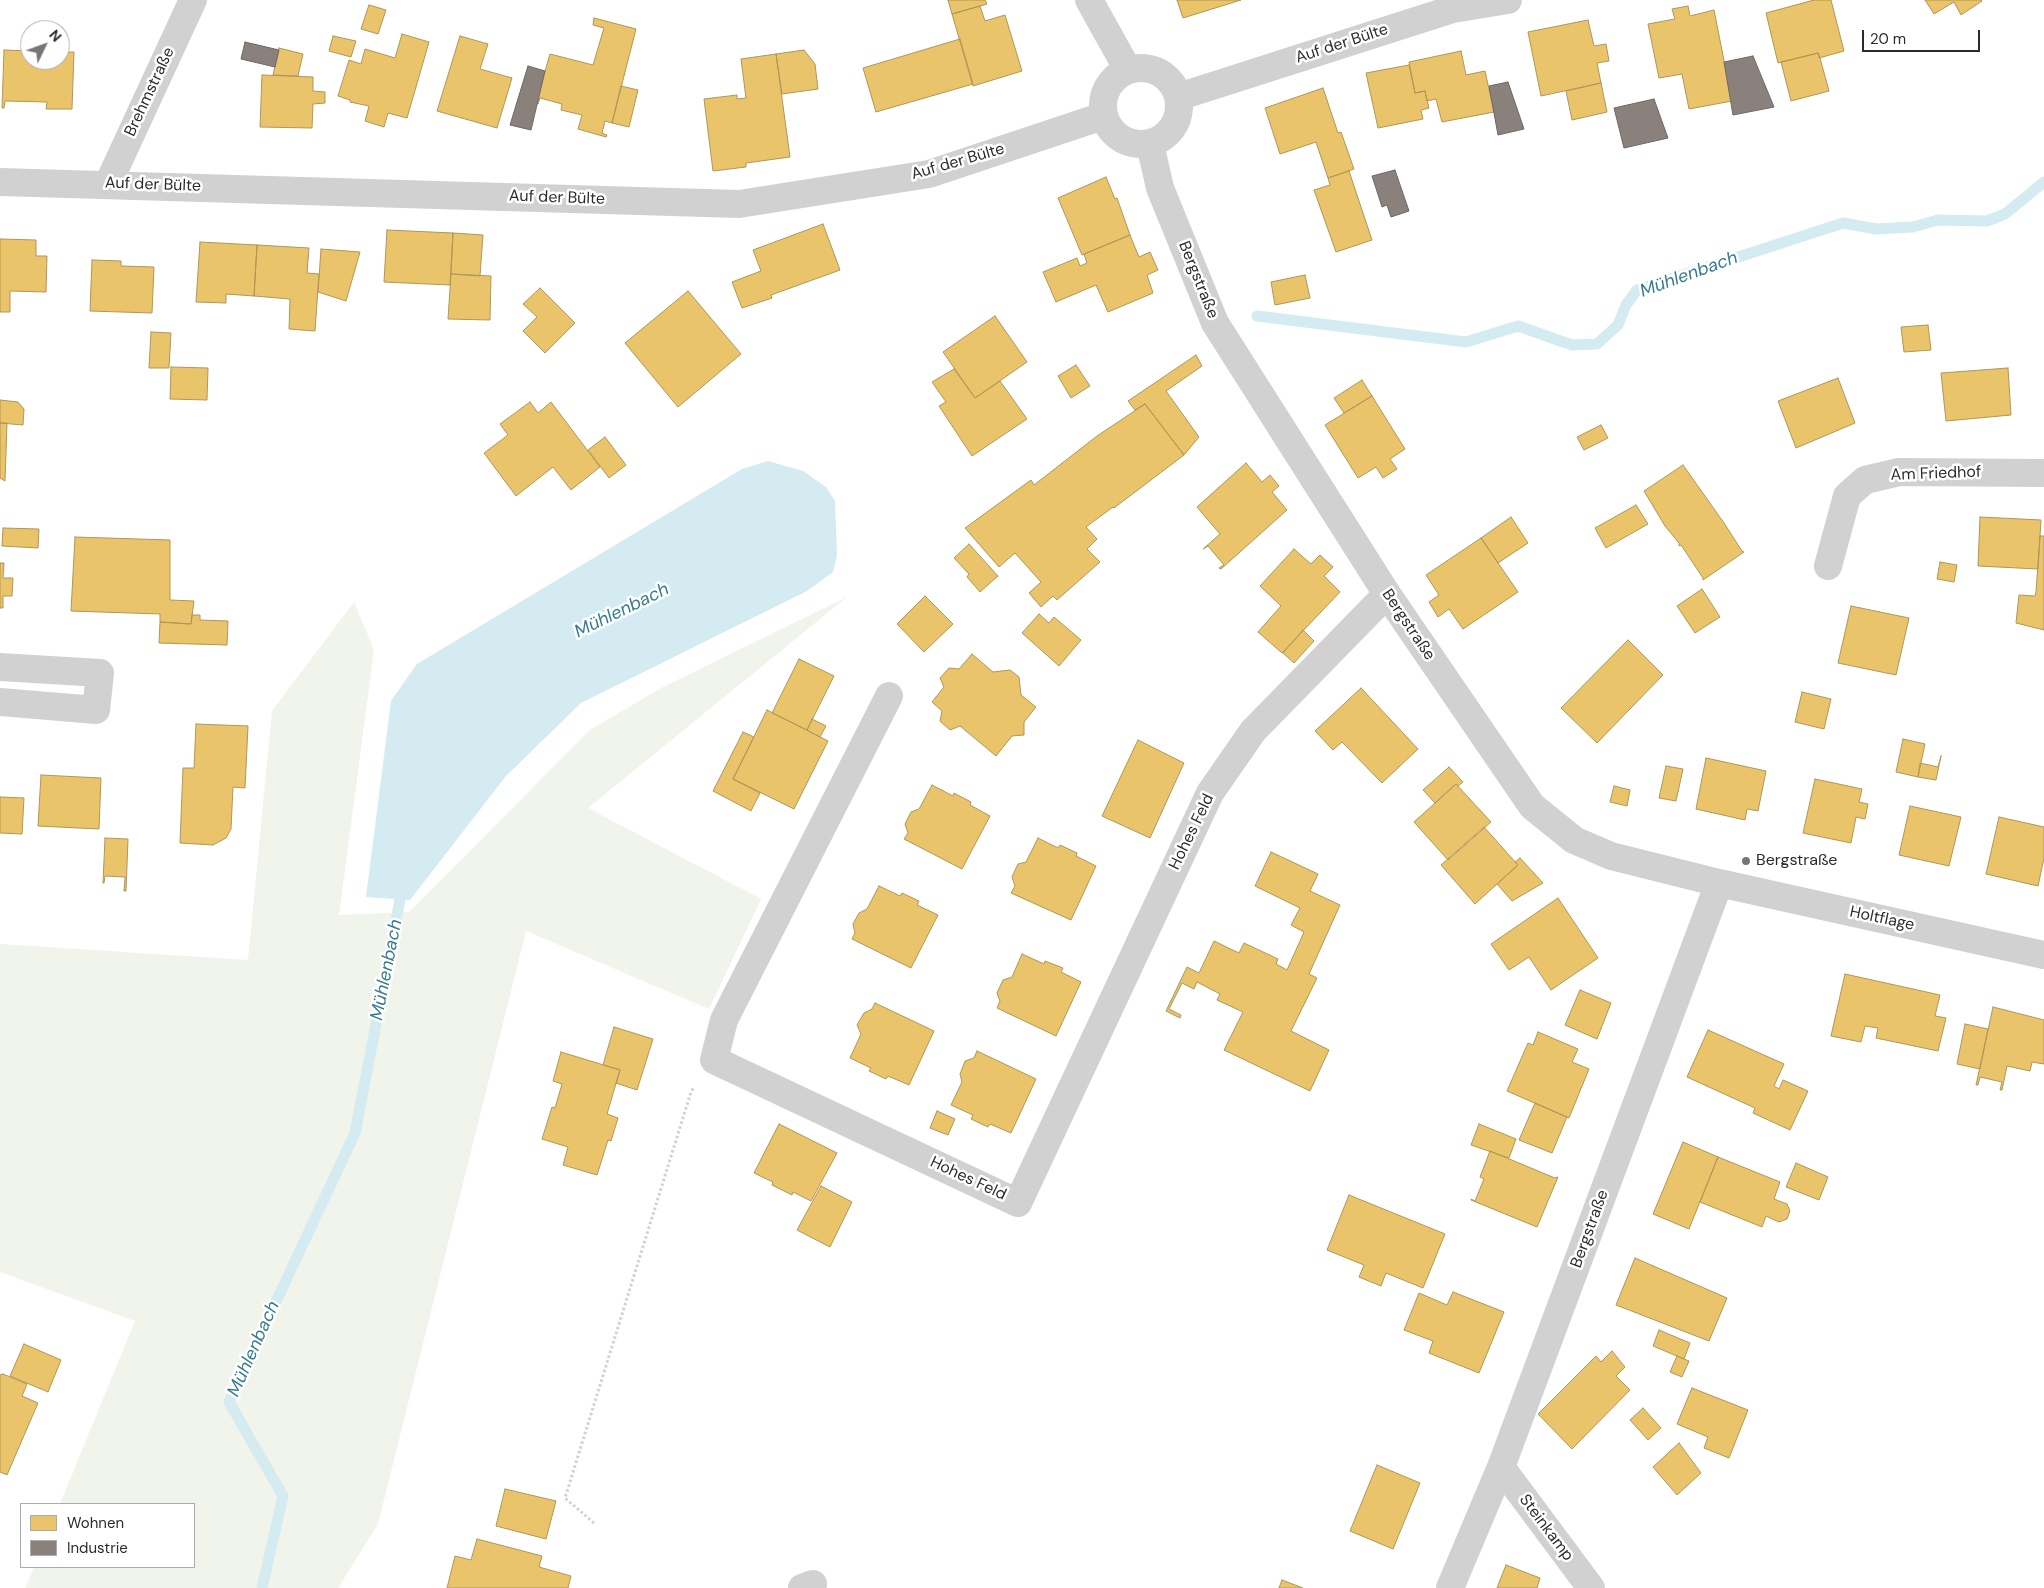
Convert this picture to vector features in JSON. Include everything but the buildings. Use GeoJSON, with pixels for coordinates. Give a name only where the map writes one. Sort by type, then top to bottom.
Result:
{"type":"FeatureCollection","features":[{"type":"Feature","properties":{"kind":"street","name":"Brehmstraße"},"geometry":{"type":"LineString","coordinates":[[108,184],[193,0]]}},
{"type":"Feature","properties":{"kind":"street"},"geometry":{"type":"LineString","coordinates":[[1089,0],[1128,70]]}},
{"type":"Feature","properties":{"kind":"street","name":"Auf der Bülte"},"geometry":{"type":"LineString","coordinates":[[1178,97],[1453,9],[1508,0]]}},
{"type":"Feature","properties":{"kind":"street"},"geometry":{"type":"LineString","coordinates":[[1149,68],[1168,78],[1178,97],[1178,117],[1168,134],[1150,144],[1130,144],[1113,134],[1103,116],[1103,97],[1112,80],[1128,70],[1149,68]]}},
{"type":"Feature","properties":{"kind":"street","name":"Auf der Bülte"},"geometry":{"type":"LineString","coordinates":[[0,182],[739,204],[929,174],[1103,116]]}},
{"type":"Feature","properties":{"kind":"street","name":"Bergstraße"},"geometry":{"type":"LineString","coordinates":[[1150,144],[1160,188],[1215,323],[1387,594],[1532,806],[1574,840],[1611,856],[1719,883],[1501,1467],[1450,1588]]}},
{"type":"Feature","properties":{"kind":"street","name":"Am Friedhof"},"geometry":{"type":"LineString","coordinates":[[1828,566],[1847,496],[1865,480],[1899,472],[2044,473]]}},
{"type":"Feature","properties":{"kind":"street","name":"Hohes Feld"},"geometry":{"type":"LineString","coordinates":[[714,1060],[1018,1203],[1210,793],[1253,731],[1387,594]]}},
{"type":"Feature","properties":{"kind":"street"},"geometry":{"type":"LineString","coordinates":[[0,667],[100,673],[96,710],[0,702]]}},
{"type":"Feature","properties":{"kind":"street"},"geometry":{"type":"LineString","coordinates":[[714,1060],[724,1020],[889,696]]}},
{"type":"Feature","properties":{"kind":"street","name":"Holtflage"},"geometry":{"type":"LineString","coordinates":[[1719,883],[2044,955]]}},
{"type":"Feature","properties":{"kind":"street","name":"Steinkamp"},"geometry":{"type":"LineString","coordinates":[[1501,1467],[1591,1588]]}},
{"type":"Feature","properties":{"kind":"path"},"geometry":{"type":"LineString","coordinates":[[594,1523],[565,1498],[691,1092],[714,1060]]}},
{"type":"Feature","properties":{"kind":"shaded area"},"geometry":{"type":"Polygon","coordinates":[[[847,597],[588,808],[761,899],[709,1009],[526,931],[378,1524],[338,1588],[25,1588],[34,1568],[195,1568],[195,1503],[60,1503],[135,1321],[0,1272],[0,944],[248,960],[272,711],[354,602],[374,650],[339,915],[409,912],[590,730],[661,688],[847,597]]]}},
{"type":"Feature","properties":{"kind":"water"},"geometry":{"type":"Polygon","coordinates":[[[768,461],[803,471],[826,487],[835,501],[837,555],[833,572],[807,591],[581,703],[506,776],[410,900],[366,897],[391,701],[417,664],[742,469],[768,461]]]}},
{"type":"Feature","properties":{"kind":"waterway","name":"Mühlenbach"},"geometry":{"type":"LineString","coordinates":[[1257,316],[1466,342],[1518,326],[1572,345],[1597,344],[1618,325],[1626,305],[1637,290],[1843,223],[1876,229],[1913,227],[1938,220],[1987,221],[2005,214],[2044,182]]}},
{"type":"Feature","properties":{"kind":"waterway","name":"Mühlenbach"},"geometry":{"type":"LineString","coordinates":[[262,1588],[283,1496],[229,1402],[355,1133],[403,884]]}},
{"type":"Feature","properties":{"kind":"place","name":"Bergstraße"},"geometry":{"type":"Point","coordinates":[1746,861]}}]}
